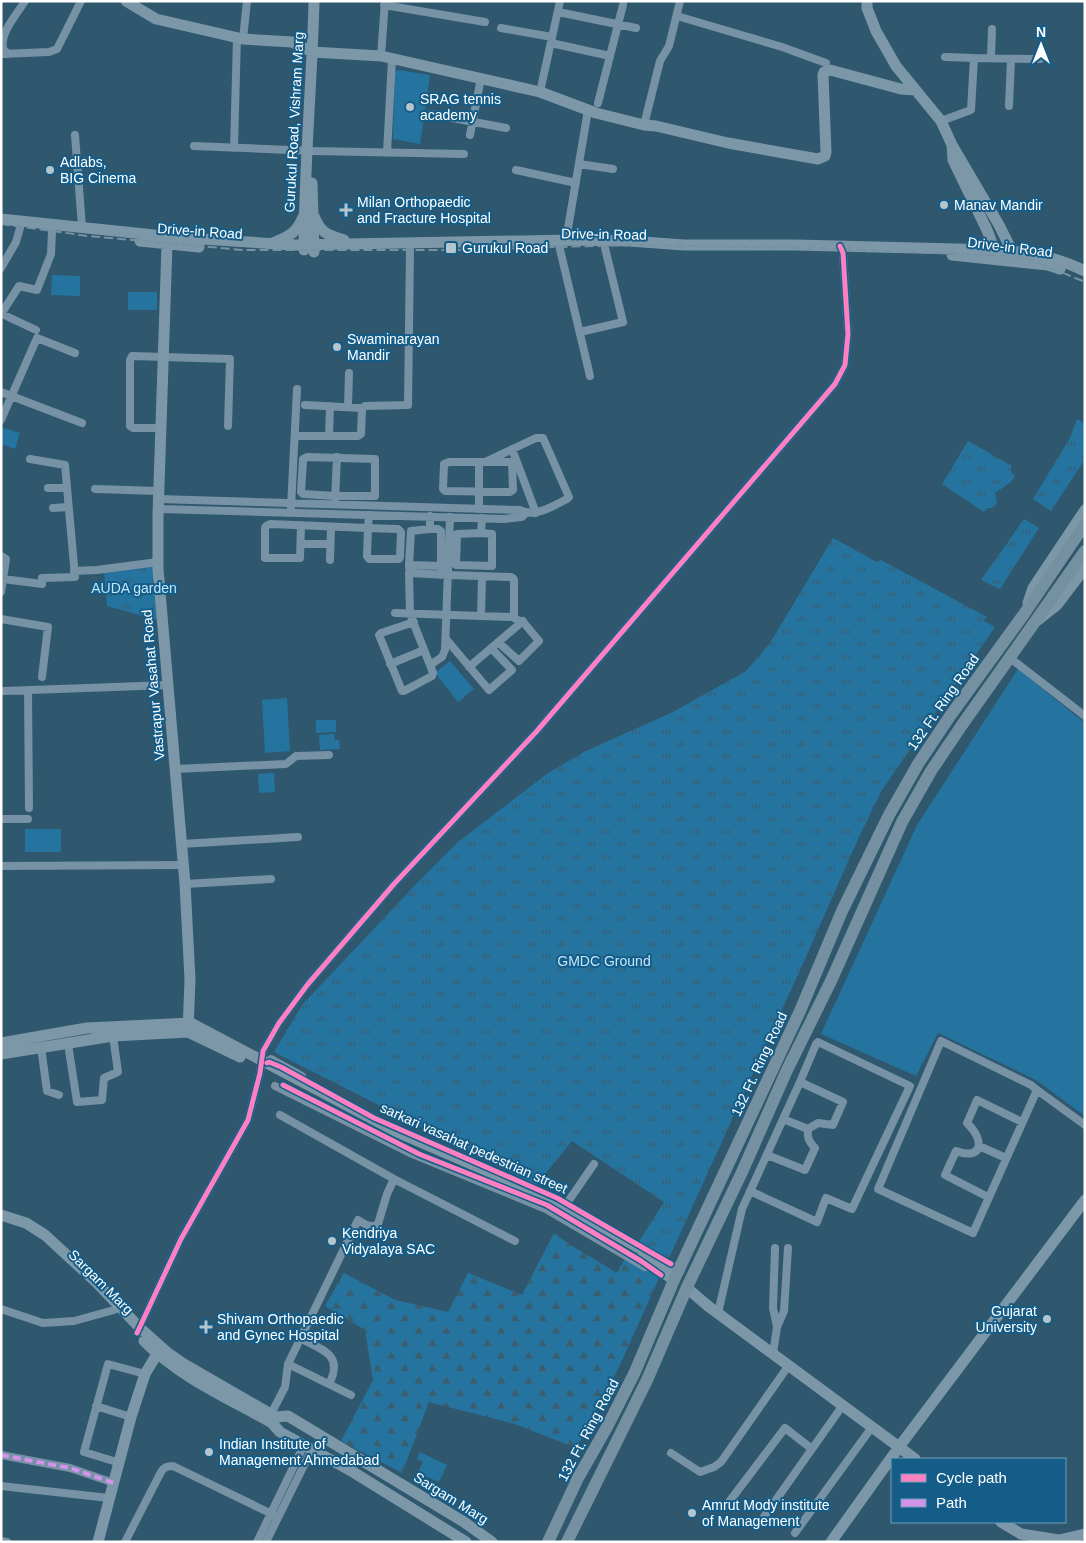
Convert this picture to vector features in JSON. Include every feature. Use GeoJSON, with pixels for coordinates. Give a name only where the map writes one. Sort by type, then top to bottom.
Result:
{"type":"FeatureCollection","features":[{"type":"Feature","properties":{"kind":"main road","name":"132 Ft. Ring Road"},"geometry":{"type":"LineString","coordinates":[[548,1542],[578,1478],[634,1374],[675,1271],[800,1011],[842,911],[889,815],[918,764],[950,716],[1024,614],[1085,524]]}},
{"type":"Feature","properties":{"kind":"main road","name":"132 Ft. Ring Road"},"geometry":{"type":"LineString","coordinates":[[566,1542],[647,1380],[687,1288],[742,1172],[787,1070],[831,981],[902,822],[931,771],[962,725],[1085,551]]}},
{"type":"Feature","properties":{"kind":"street"},"geometry":{"type":"LineString","coordinates":[[25,1],[4,34],[2,42],[5,54],[49,52],[57,49],[81,1]]}},
{"type":"Feature","properties":{"kind":"street"},"geometry":{"type":"LineString","coordinates":[[126,1],[156,19],[240,38],[292,42],[315,52],[387,57],[540,92],[593,107],[644,125],[818,160],[825,156],[826,152],[822,75],[824,72],[830,70],[901,89],[916,90]]}},
{"type":"Feature","properties":{"kind":"street"},"geometry":{"type":"LineString","coordinates":[[234,148],[240,38],[247,1]]}},
{"type":"Feature","properties":{"kind":"street","name":"Gurukul Road, Vishram Marg"},"geometry":{"type":"LineString","coordinates":[[314,1],[315,52]]}},
{"type":"Feature","properties":{"kind":"street","name":"Gurukul Road, Vishram Marg"},"geometry":{"type":"LineString","coordinates":[[309,248],[309,151],[315,52],[321,1]]}},
{"type":"Feature","properties":{"kind":"street"},"geometry":{"type":"LineString","coordinates":[[540,92],[560,1]]}},
{"type":"Feature","properties":{"kind":"street"},"geometry":{"type":"LineString","coordinates":[[644,125],[660,61],[669,46],[680,1]]}},
{"type":"Feature","properties":{"kind":"street"},"geometry":{"type":"LineString","coordinates":[[867,1],[867,8],[876,31],[896,66],[941,121],[952,145],[1013,251],[1017,263]]}},
{"type":"Feature","properties":{"kind":"street"},"geometry":{"type":"LineString","coordinates":[[387,153],[387,57],[384,3],[485,22]]}},
{"type":"Feature","properties":{"kind":"street"},"geometry":{"type":"LineString","coordinates":[[590,376],[561,243],[593,107],[610,56],[623,5]]}},
{"type":"Feature","properties":{"kind":"street"},"geometry":{"type":"LineString","coordinates":[[558,12],[636,28]]}},
{"type":"Feature","properties":{"kind":"street"},"geometry":{"type":"LineString","coordinates":[[677,16],[782,47],[826,63]]}},
{"type":"Feature","properties":{"kind":"street"},"geometry":{"type":"LineString","coordinates":[[501,28],[610,56]]}},
{"type":"Feature","properties":{"kind":"street"},"geometry":{"type":"LineString","coordinates":[[991,58],[992,29]]}},
{"type":"Feature","properties":{"kind":"street"},"geometry":{"type":"LineString","coordinates":[[945,57],[1040,59]]}},
{"type":"Feature","properties":{"kind":"street"},"geometry":{"type":"LineString","coordinates":[[941,121],[971,110],[974,58]]}},
{"type":"Feature","properties":{"kind":"street"},"geometry":{"type":"LineString","coordinates":[[1009,106],[1011,59]]}},
{"type":"Feature","properties":{"kind":"street"},"geometry":{"type":"LineString","coordinates":[[470,135],[481,78]]}},
{"type":"Feature","properties":{"kind":"street"},"geometry":{"type":"LineString","coordinates":[[431,114],[506,128]]}},
{"type":"Feature","properties":{"kind":"street"},"geometry":{"type":"LineString","coordinates":[[75,135],[82,227]]}},
{"type":"Feature","properties":{"kind":"street"},"geometry":{"type":"LineString","coordinates":[[952,145],[953,160],[997,255],[1013,251],[1028,252],[1076,266],[1085,271]]}},
{"type":"Feature","properties":{"kind":"street"},"geometry":{"type":"LineString","coordinates":[[194,146],[309,151],[464,154]]}},
{"type":"Feature","properties":{"kind":"street"},"geometry":{"type":"LineString","coordinates":[[579,164],[614,169]]}},
{"type":"Feature","properties":{"kind":"street"},"geometry":{"type":"LineString","coordinates":[[516,170],[576,183]]}},
{"type":"Feature","properties":{"kind":"street"},"geometry":{"type":"LineString","coordinates":[[272,244],[291,236],[309,214],[318,227],[328,235],[354,244]]}},
{"type":"Feature","properties":{"kind":"street","name":"Drive-in Road"},"geometry":{"type":"LineString","coordinates":[[1,219],[173,237],[309,248],[354,244],[561,243],[605,248],[684,252],[841,250]]}},
{"type":"Feature","properties":{"kind":"street","name":"Drive-in Road"},"geometry":{"type":"LineString","coordinates":[[1,226],[167,245],[410,250],[629,241],[684,245],[997,255],[1017,263],[1048,265],[1085,278]]}},
{"type":"Feature","properties":{"kind":"street"},"geometry":{"type":"LineString","coordinates":[[1,268],[16,242],[20,228]]}},
{"type":"Feature","properties":{"kind":"street"},"geometry":{"type":"LineString","coordinates":[[36,330],[2,314],[19,286],[37,290],[52,254],[52,231]]}},
{"type":"Feature","properties":{"kind":"street","name":"Vastrapur Vasahat Road"},"geometry":{"type":"LineString","coordinates":[[167,245],[158,562],[185,884],[190,980],[189,1027]]}},
{"type":"Feature","properties":{"kind":"street"},"geometry":{"type":"LineString","coordinates":[[580,332],[623,322],[605,248]]}},
{"type":"Feature","properties":{"kind":"street"},"geometry":{"type":"LineString","coordinates":[[365,406],[408,405],[410,250]]}},
{"type":"Feature","properties":{"kind":"street"},"geometry":{"type":"LineString","coordinates":[[139,1331],[181,1239],[248,1120],[263,1064],[263,1051],[270,1036],[308,984],[394,884],[536,732],[835,384],[845,365],[848,334],[841,250]]}},
{"type":"Feature","properties":{"kind":"street"},"geometry":{"type":"LineString","coordinates":[[1,420],[37,338],[74,353]]}},
{"type":"Feature","properties":{"kind":"street"},"geometry":{"type":"LineString","coordinates":[[162,428],[133,428],[130,426],[130,360],[132,356],[230,359],[228,426]]}},
{"type":"Feature","properties":{"kind":"street"},"geometry":{"type":"LineString","coordinates":[[348,406],[349,373]]}},
{"type":"Feature","properties":{"kind":"street"},"geometry":{"type":"LineString","coordinates":[[291,513],[296,389]]}},
{"type":"Feature","properties":{"kind":"street"},"geometry":{"type":"LineString","coordinates":[[1,392],[82,423]]}},
{"type":"Feature","properties":{"kind":"street"},"geometry":{"type":"LineString","coordinates":[[295,436],[358,436],[361,434],[362,408],[305,405]]}},
{"type":"Feature","properties":{"kind":"street"},"geometry":{"type":"LineString","coordinates":[[329,436],[330,406]]}},
{"type":"Feature","properties":{"kind":"street"},"geometry":{"type":"LineString","coordinates":[[159,499],[291,502],[368,501],[520,510],[526,513],[536,512],[568,500],[569,496],[543,438],[536,438],[482,462]]}},
{"type":"Feature","properties":{"kind":"street"},"geometry":{"type":"LineString","coordinates":[[512,449],[536,512]]}},
{"type":"Feature","properties":{"kind":"street"},"geometry":{"type":"LineString","coordinates":[[335,500],[305,495],[301,492],[303,459],[307,457],[374,459],[375,496],[368,501]]}},
{"type":"Feature","properties":{"kind":"street"},"geometry":{"type":"LineString","coordinates":[[335,500],[337,457]]}},
{"type":"Feature","properties":{"kind":"street"},"geometry":{"type":"LineString","coordinates":[[3,579],[42,584],[42,578],[75,577],[65,465],[30,459]]}},
{"type":"Feature","properties":{"kind":"street"},"geometry":{"type":"LineString","coordinates":[[447,462],[512,462],[513,490],[510,492],[479,491],[445,491],[443,489],[444,464],[447,462]]}},
{"type":"Feature","properties":{"kind":"street"},"geometry":{"type":"LineString","coordinates":[[478,509],[482,462]]}},
{"type":"Feature","properties":{"kind":"street"},"geometry":{"type":"LineString","coordinates":[[48,488],[67,488]]}},
{"type":"Feature","properties":{"kind":"street"},"geometry":{"type":"LineString","coordinates":[[95,489],[159,499],[291,513],[504,519],[522,517],[526,513]]}},
{"type":"Feature","properties":{"kind":"street"},"geometry":{"type":"LineString","coordinates":[[54,508],[68,507]]}},
{"type":"Feature","properties":{"kind":"street"},"geometry":{"type":"LineString","coordinates":[[1024,614],[1033,588],[1085,510]]}},
{"type":"Feature","properties":{"kind":"street"},"geometry":{"type":"LineString","coordinates":[[301,525],[301,557],[299,559],[267,559],[264,556],[266,526],[270,524],[301,525],[331,527],[368,528],[400,530],[402,535],[400,558],[397,560],[369,559],[367,556],[368,528],[369,515]]}},
{"type":"Feature","properties":{"kind":"street"},"geometry":{"type":"LineString","coordinates":[[430,516],[430,529]]}},
{"type":"Feature","properties":{"kind":"street"},"geometry":{"type":"LineString","coordinates":[[430,665],[444,656],[447,614],[445,575],[450,517]]}},
{"type":"Feature","properties":{"kind":"street"},"geometry":{"type":"LineString","coordinates":[[481,533],[482,518]]}},
{"type":"Feature","properties":{"kind":"street"},"geometry":{"type":"LineString","coordinates":[[330,560],[331,527]]}},
{"type":"Feature","properties":{"kind":"street"},"geometry":{"type":"LineString","coordinates":[[414,622],[379,635],[400,689],[403,691],[432,676],[433,673],[414,622],[410,614],[410,532],[413,529],[438,529],[441,531],[441,566],[445,575]]}},
{"type":"Feature","properties":{"kind":"street"},"geometry":{"type":"LineString","coordinates":[[492,566],[492,534],[457,534],[456,564],[492,566],[498,568],[501,577]]}},
{"type":"Feature","properties":{"kind":"street"},"geometry":{"type":"LineString","coordinates":[[301,544],[330,544]]}},
{"type":"Feature","properties":{"kind":"street"},"geometry":{"type":"LineString","coordinates":[[1,556],[6,559],[1,592]]}},
{"type":"Feature","properties":{"kind":"street"},"geometry":{"type":"LineString","coordinates":[[74,572],[158,562]]}},
{"type":"Feature","properties":{"kind":"street"},"geometry":{"type":"LineString","coordinates":[[409,569],[441,566]]}},
{"type":"Feature","properties":{"kind":"street"},"geometry":{"type":"LineString","coordinates":[[1034,624],[1057,605],[1085,568]]}},
{"type":"Feature","properties":{"kind":"street"},"geometry":{"type":"LineString","coordinates":[[409,569],[445,575],[511,577],[514,580],[514,618]]}},
{"type":"Feature","properties":{"kind":"street"},"geometry":{"type":"LineString","coordinates":[[481,616],[482,576]]}},
{"type":"Feature","properties":{"kind":"street"},"geometry":{"type":"LineString","coordinates":[[395,613],[514,618],[522,621],[539,641],[520,660],[494,645]]}},
{"type":"Feature","properties":{"kind":"street"},"geometry":{"type":"LineString","coordinates":[[1,618],[48,627],[42,677]]}},
{"type":"Feature","properties":{"kind":"street"},"geometry":{"type":"LineString","coordinates":[[469,667],[522,621]]}},
{"type":"Feature","properties":{"kind":"street"},"geometry":{"type":"LineString","coordinates":[[446,639],[486,688],[491,690],[512,670],[494,645]]}},
{"type":"Feature","properties":{"kind":"street"},"geometry":{"type":"LineString","coordinates":[[390,664],[424,650]]}},
{"type":"Feature","properties":{"kind":"street"},"geometry":{"type":"LineString","coordinates":[[1010,658],[1085,716]]}},
{"type":"Feature","properties":{"kind":"street"},"geometry":{"type":"LineString","coordinates":[[4,691],[168,685]]}},
{"type":"Feature","properties":{"kind":"street"},"geometry":{"type":"LineString","coordinates":[[28,690],[29,808]]}},
{"type":"Feature","properties":{"kind":"street"},"geometry":{"type":"LineString","coordinates":[[175,769],[286,764],[296,756],[330,755]]}},
{"type":"Feature","properties":{"kind":"street"},"geometry":{"type":"LineString","coordinates":[[1,819],[28,820]]}},
{"type":"Feature","properties":{"kind":"street"},"geometry":{"type":"LineString","coordinates":[[181,844],[298,837]]}},
{"type":"Feature","properties":{"kind":"street"},"geometry":{"type":"LineString","coordinates":[[1,866],[182,864]]}},
{"type":"Feature","properties":{"kind":"street"},"geometry":{"type":"LineString","coordinates":[[185,884],[270,879]]}},
{"type":"Feature","properties":{"kind":"street"},"geometry":{"type":"LineString","coordinates":[[1,1054],[113,1036],[189,1027]]}},
{"type":"Feature","properties":{"kind":"street"},"geometry":{"type":"LineString","coordinates":[[1,1043],[87,1028],[189,1027],[231,1052],[263,1064],[396,1132],[566,1204],[675,1271]]}},
{"type":"Feature","properties":{"kind":"street"},"geometry":{"type":"LineString","coordinates":[[68,1044],[76,1102],[102,1100],[104,1078],[118,1072],[113,1036]]}},
{"type":"Feature","properties":{"kind":"street"},"geometry":{"type":"LineString","coordinates":[[1037,1090],[972,1233],[878,1188],[941,1041],[1037,1090],[1085,1125]]}},
{"type":"Feature","properties":{"kind":"street"},"geometry":{"type":"LineString","coordinates":[[718,1313],[742,1209],[750,1191],[767,1155],[800,1082],[816,1044],[818,1042],[910,1086],[852,1209],[826,1198],[817,1222],[750,1191]]}},
{"type":"Feature","properties":{"kind":"street"},"geometry":{"type":"LineString","coordinates":[[41,1047],[47,1091],[59,1095]]}},
{"type":"Feature","properties":{"kind":"street"},"geometry":{"type":"LineString","coordinates":[[263,1064],[402,1142],[550,1204],[635,1254],[675,1271]]}},
{"type":"Feature","properties":{"kind":"street"},"geometry":{"type":"LineString","coordinates":[[767,1155],[805,1170],[815,1148],[809,1143],[808,1129],[818,1122],[833,1124],[843,1102],[800,1082]]}},
{"type":"Feature","properties":{"kind":"street"},"geometry":{"type":"LineString","coordinates":[[275,1086],[410,1153],[546,1209],[661,1276]]}},
{"type":"Feature","properties":{"kind":"street"},"geometry":{"type":"LineString","coordinates":[[988,1197],[945,1176],[956,1151],[966,1155],[974,1152],[979,1146],[980,1140],[967,1123],[977,1100],[1022,1122]]}},
{"type":"Feature","properties":{"kind":"street"},"geometry":{"type":"LineString","coordinates":[[280,1115],[394,1179],[515,1241]]}},
{"type":"Feature","properties":{"kind":"street"},"geometry":{"type":"LineString","coordinates":[[783,1119],[808,1129]]}},
{"type":"Feature","properties":{"kind":"street"},"geometry":{"type":"LineString","coordinates":[[979,1146],[1006,1158]]}},
{"type":"Feature","properties":{"kind":"street"},"geometry":{"type":"LineString","coordinates":[[566,1204],[594,1164]]}},
{"type":"Feature","properties":{"kind":"street"},"geometry":{"type":"LineString","coordinates":[[273,1418],[286,1388],[288,1364],[358,1220],[370,1227],[378,1224],[387,1194],[394,1179]]}},
{"type":"Feature","properties":{"kind":"street"},"geometry":{"type":"LineString","coordinates":[[831,1542],[899,1446],[1085,1200]]}},
{"type":"Feature","properties":{"kind":"street","name":"Sargam Marg"},"geometry":{"type":"LineString","coordinates":[[1,1215],[26,1224],[45,1235],[96,1282],[139,1331]]}},
{"type":"Feature","properties":{"kind":"street","name":"Sargam Marg"},"geometry":{"type":"LineString","coordinates":[[1,1222],[24,1229],[42,1240],[114,1310],[160,1351],[273,1418],[280,1432],[307,1442],[466,1542]]}},
{"type":"Feature","properties":{"kind":"street"},"geometry":{"type":"LineString","coordinates":[[773,1354],[776,1327],[773,1308],[775,1248]]}},
{"type":"Feature","properties":{"kind":"street"},"geometry":{"type":"LineString","coordinates":[[776,1327],[784,1310],[788,1248]]}},
{"type":"Feature","properties":{"kind":"street"},"geometry":{"type":"LineString","coordinates":[[687,1288],[914,1458]]}},
{"type":"Feature","properties":{"kind":"street"},"geometry":{"type":"LineString","coordinates":[[1,1309],[43,1323],[74,1321],[114,1310]]}},
{"type":"Feature","properties":{"kind":"street"},"geometry":{"type":"LineString","coordinates":[[301,1339],[325,1351],[332,1358],[334,1369],[329,1384]]}},
{"type":"Feature","properties":{"kind":"street"},"geometry":{"type":"LineString","coordinates":[[98,1542],[131,1417],[146,1374],[160,1351]]}},
{"type":"Feature","properties":{"kind":"street"},"geometry":{"type":"LineString","coordinates":[[120,1463],[84,1452],[108,1364],[146,1374]]}},
{"type":"Feature","properties":{"kind":"street"},"geometry":{"type":"LineString","coordinates":[[288,1364],[352,1395]]}},
{"type":"Feature","properties":{"kind":"street"},"geometry":{"type":"LineString","coordinates":[[671,1453],[700,1472],[714,1467],[721,1462],[789,1365]]}},
{"type":"Feature","properties":{"kind":"street"},"geometry":{"type":"LineString","coordinates":[[759,1524],[843,1405]]}},
{"type":"Feature","properties":{"kind":"street"},"geometry":{"type":"LineString","coordinates":[[96,1406],[131,1417]]}},
{"type":"Feature","properties":{"kind":"street","name":"Sargam Marg"},"geometry":{"type":"LineString","coordinates":[[273,1418],[288,1416],[464,1522],[492,1542]]}},
{"type":"Feature","properties":{"kind":"street"},"geometry":{"type":"LineString","coordinates":[[795,1533],[872,1427]]}},
{"type":"Feature","properties":{"kind":"street"},"geometry":{"type":"LineString","coordinates":[[729,1502],[785,1428],[812,1449]]}},
{"type":"Feature","properties":{"kind":"street"},"geometry":{"type":"LineString","coordinates":[[266,1542],[275,1515],[307,1442]]}},
{"type":"Feature","properties":{"kind":"street"},"geometry":{"type":"LineString","coordinates":[[307,1442],[384,1485],[475,1542]]}},
{"type":"Feature","properties":{"kind":"street"},"geometry":{"type":"LineString","coordinates":[[307,1442],[402,1489],[485,1542]]}},
{"type":"Feature","properties":{"kind":"street"},"geometry":{"type":"LineString","coordinates":[[1,1456],[70,1468],[114,1483]]}},
{"type":"Feature","properties":{"kind":"street"},"geometry":{"type":"LineString","coordinates":[[125,1542],[161,1472],[165,1467],[169,1466],[173,1466],[275,1515]]}},
{"type":"Feature","properties":{"kind":"street"},"geometry":{"type":"LineString","coordinates":[[1,1486],[109,1498]]}},
{"type":"Feature","properties":{"kind":"street"},"geometry":{"type":"LineString","coordinates":[[257,1542],[275,1515]]}},
{"type":"Feature","properties":{"kind":"street"},"geometry":{"type":"LineString","coordinates":[[1003,1523],[1021,1534],[1059,1540],[1085,1534]]}},
{"type":"Feature","properties":{"kind":"street"},"geometry":{"type":"LineString","coordinates":[[1,1541],[7,1542]]}},
{"type":"Feature","properties":{"kind":"green space","name":"SRAG tennis academy"},"geometry":{"type":"Polygon","coordinates":[[[398,70],[430,75],[420,144],[393,139],[395,72],[398,70]]]}},
{"type":"Feature","properties":{"kind":"green space"},"geometry":{"type":"Polygon","coordinates":[[[52,275],[80,276],[80,296],[51,295],[52,275]]]}},
{"type":"Feature","properties":{"kind":"green space"},"geometry":{"type":"Polygon","coordinates":[[[128,292],[157,292],[157,310],[128,310],[128,292]]]}},
{"type":"Feature","properties":{"kind":"green space"},"geometry":{"type":"Polygon","coordinates":[[[1077,419],[1085,424],[1085,459],[1051,511],[1033,499],[1070,438],[1077,419]]]}},
{"type":"Feature","properties":{"kind":"green space"},"geometry":{"type":"Polygon","coordinates":[[[1,427],[20,433],[15,449],[1,444],[1,427]]]}},
{"type":"Feature","properties":{"kind":"green space"},"geometry":{"type":"Polygon","coordinates":[[[968,441],[1012,466],[1011,472],[1015,476],[1011,482],[995,493],[997,502],[994,508],[987,508],[984,512],[942,484],[968,441]]]}},
{"type":"Feature","properties":{"kind":"green space"},"geometry":{"type":"Polygon","coordinates":[[[1024,519],[1039,528],[1000,589],[981,580],[1024,519]]]}},
{"type":"Feature","properties":{"kind":"green space","name":"GMDC Ground"},"geometry":{"type":"Polygon","coordinates":[[[833,538],[877,562],[881,560],[987,617],[984,621],[995,627],[882,790],[669,1258],[638,1243],[664,1202],[572,1141],[536,1185],[274,1052],[302,1005],[458,842],[548,773],[584,752],[673,712],[746,671],[770,643],[833,538]]]}},
{"type":"Feature","properties":{"kind":"green space","name":"AUDA garden"},"geometry":{"type":"Polygon","coordinates":[[[153,561],[162,621],[107,606],[104,571],[153,561]]]}},
{"type":"Feature","properties":{"kind":"green space"},"geometry":{"type":"Polygon","coordinates":[[[450,661],[474,689],[458,702],[435,673],[450,661]]]}},
{"type":"Feature","properties":{"kind":"green space"},"geometry":{"type":"Polygon","coordinates":[[[1018,669],[1085,723],[1085,1116],[1036,1080],[938,1033],[916,1076],[821,1034],[917,825],[1018,669]]]}},
{"type":"Feature","properties":{"kind":"green space"},"geometry":{"type":"Polygon","coordinates":[[[287,698],[290,751],[265,753],[262,700],[287,698]]]}},
{"type":"Feature","properties":{"kind":"green space"},"geometry":{"type":"Polygon","coordinates":[[[316,720],[336,720],[336,732],[316,733],[316,720]]]}},
{"type":"Feature","properties":{"kind":"green space"},"geometry":{"type":"Polygon","coordinates":[[[334,734],[335,740],[339,740],[340,749],[320,750],[319,735],[334,734]]]}},
{"type":"Feature","properties":{"kind":"green space"},"geometry":{"type":"Polygon","coordinates":[[[274,773],[275,792],[259,793],[258,774],[274,773]]]}},
{"type":"Feature","properties":{"kind":"green space"},"geometry":{"type":"Polygon","coordinates":[[[25,829],[61,829],[61,852],[25,852],[25,829]]]}},
{"type":"Feature","properties":{"kind":"green space"},"geometry":{"type":"Polygon","coordinates":[[[554,1233],[617,1273],[627,1255],[659,1278],[619,1367],[576,1448],[515,1424],[429,1402],[402,1473],[341,1441],[373,1380],[365,1330],[325,1306],[344,1273],[395,1300],[448,1312],[468,1273],[522,1295],[554,1233]]]}},
{"type":"Feature","properties":{"kind":"green space"},"geometry":{"type":"Polygon","coordinates":[[[420,1452],[447,1465],[439,1482],[418,1473],[423,1462],[417,1459],[420,1452]]]}},
{"type":"Feature","properties":{"kind":"railway"},"geometry":{"type":"LineString","coordinates":[[1,224],[88,236],[243,250],[451,250],[629,245],[811,248],[1012,256],[1029,259],[1085,282]]}},
{"type":"Feature","properties":{"kind":"marked path"},"geometry":{"type":"LineString","coordinates":[[1,1455],[70,1468],[114,1483]]}},
{"type":"Feature","properties":{"kind":"cycle path"},"geometry":{"type":"LineString","coordinates":[[137,1333],[181,1239],[248,1120],[260,1073],[263,1051],[279,1023],[308,984],[394,884],[536,732],[835,384],[845,365],[848,334],[843,253],[840,246]]}},
{"type":"Feature","properties":{"kind":"cycle path","name":"sarkari vasahat pedestrian street"},"geometry":{"type":"LineString","coordinates":[[267,1063],[269,1062],[281,1067],[374,1118],[557,1198],[671,1264]]}},
{"type":"Feature","properties":{"kind":"cycle path"},"geometry":{"type":"LineString","coordinates":[[283,1085],[419,1154],[547,1205],[661,1275]]}},
{"type":"Feature","properties":{"kind":"place","name":"SRAG tennis academy"},"geometry":{"type":"Point","coordinates":[410,107]}},
{"type":"Feature","properties":{"kind":"place","name":"Adlabs, BIG Cinema"},"geometry":{"type":"Point","coordinates":[50,170]}},
{"type":"Feature","properties":{"kind":"place","name":"Manav Mandir"},"geometry":{"type":"Point","coordinates":[944,205]}},
{"type":"Feature","properties":{"kind":"place","name":"Milan Orthopaedic and Fracture Hospital"},"geometry":{"type":"Point","coordinates":[346,210]}},
{"type":"Feature","properties":{"kind":"place","name":"Gurukul Road"},"geometry":{"type":"Point","coordinates":[451,248]}},
{"type":"Feature","properties":{"kind":"place","name":"Swaminarayan Mandir"},"geometry":{"type":"Point","coordinates":[337,347]}},
{"type":"Feature","properties":{"kind":"place","name":"Kendriya Vidyalaya SAC"},"geometry":{"type":"Point","coordinates":[332,1241]}},
{"type":"Feature","properties":{"kind":"place","name":"Gujarat University"},"geometry":{"type":"Point","coordinates":[1047,1319]}},
{"type":"Feature","properties":{"kind":"place","name":"Shivam Orthopaedic and Gynec Hospital"},"geometry":{"type":"Point","coordinates":[206,1327]}},
{"type":"Feature","properties":{"kind":"place","name":"Indian Institute of Management Ahmedabad"},"geometry":{"type":"Point","coordinates":[209,1452]}},
{"type":"Feature","properties":{"kind":"place","name":"Amrut Mody institute of Management"},"geometry":{"type":"Point","coordinates":[692,1513]}}]}
